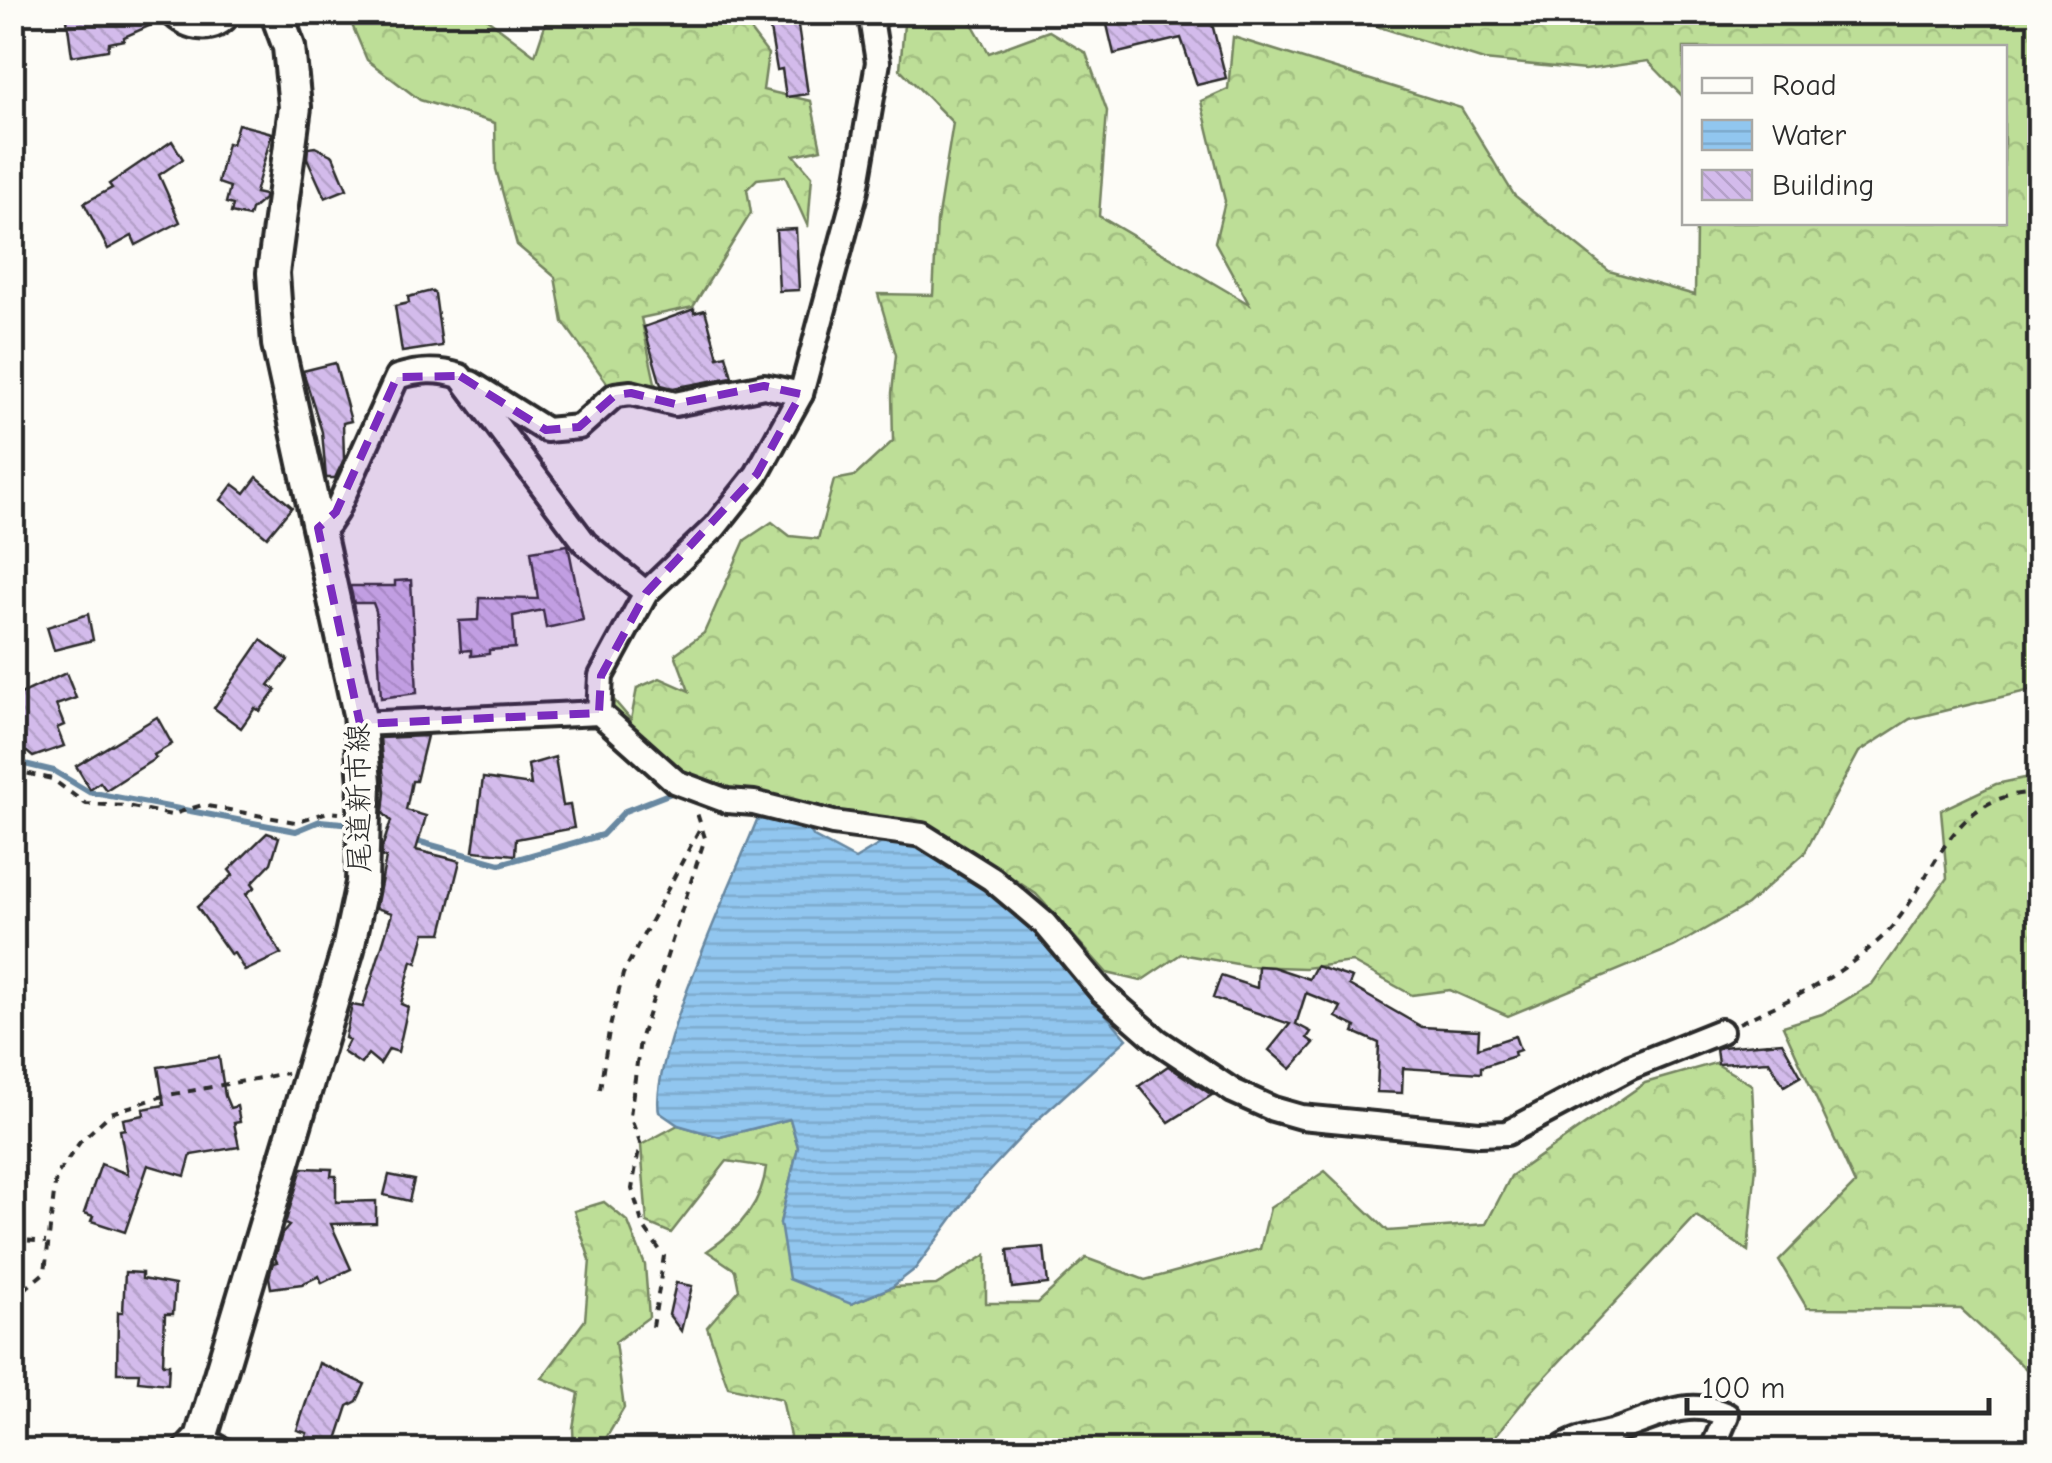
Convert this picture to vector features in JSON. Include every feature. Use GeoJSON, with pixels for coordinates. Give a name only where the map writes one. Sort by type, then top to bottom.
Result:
{"type":"FeatureCollection","features":[{"type":"Feature","properties":{"kind":"main road","name":"尾道新市線"},"geometry":{"type":"LineString","coordinates":[[205,1446],[348,949],[358,900],[364,814],[360,724],[278,344],[273,274],[295,107],[289,47],[276,12]]}},
{"type":"Feature","properties":{"kind":"street"},"geometry":{"type":"LineString","coordinates":[[171,12],[181,24],[202,30],[225,20],[230,12]]}},
{"type":"Feature","properties":{"kind":"street"},"geometry":{"type":"LineString","coordinates":[[599,712],[601,676],[646,593],[715,527],[758,474],[801,394],[856,190],[878,62],[870,12]]}},
{"type":"Feature","properties":{"kind":"street"},"geometry":{"type":"LineString","coordinates":[[318,528],[328,524],[336,512],[397,377],[442,370],[460,376],[546,430],[579,427],[615,396],[631,393],[675,404],[764,386],[801,394]]}},
{"type":"Feature","properties":{"kind":"street"},"geometry":{"type":"LineString","coordinates":[[460,376],[585,543],[646,593]]}},
{"type":"Feature","properties":{"kind":"street"},"geometry":{"type":"LineString","coordinates":[[360,724],[599,712],[676,782],[728,801],[754,802],[833,823],[922,835],[992,879],[1045,924],[1102,992],[1158,1041],[1233,1092],[1273,1110],[1302,1117],[1478,1134],[1507,1133],[1631,1067],[1721,1032]]}},
{"type":"Feature","properties":{"kind":"street"},"geometry":{"type":"LineString","coordinates":[[1559,1450],[1573,1440],[1615,1431],[1670,1408],[1712,1408],[1727,1414],[1712,1450]]}},
{"type":"Feature","properties":{"kind":"path"},"geometry":{"type":"LineString","coordinates":[[12,770],[52,778],[86,804],[127,806],[172,815],[202,805],[295,822],[328,812],[364,814]]}},
{"type":"Feature","properties":{"kind":"path"},"geometry":{"type":"LineString","coordinates":[[653,1327],[664,1256],[643,1226],[632,1188],[640,1143],[630,1116],[640,1040],[705,838],[688,786]]}},
{"type":"Feature","properties":{"kind":"path"},"geometry":{"type":"LineString","coordinates":[[1721,1032],[1827,982],[1895,926],[1952,831],[2014,792],[2040,793]]}},
{"type":"Feature","properties":{"kind":"path"},"geometry":{"type":"LineString","coordinates":[[600,1089],[608,1032],[623,974],[701,825]]}},
{"type":"Feature","properties":{"kind":"path"},"geometry":{"type":"LineString","coordinates":[[12,1300],[44,1272],[56,1176],[80,1142],[110,1114],[163,1096],[311,1068]]}},
{"type":"Feature","properties":{"kind":"path"},"geometry":{"type":"LineString","coordinates":[[12,1239],[46,1242]]}},
{"type":"Feature","properties":{"kind":"highlighted area"},"geometry":{"type":"Polygon","coordinates":[[[460,376],[546,430],[579,427],[615,395],[631,393],[675,404],[764,386],[801,394],[757,474],[646,593],[601,676],[599,713],[360,724],[318,528],[336,512],[397,377],[460,376]]]}},
{"type":"Feature","properties":{"kind":"green space"},"geometry":{"type":"Polygon","coordinates":[[[347,13],[488,13],[486,18],[535,55],[549,13],[753,13],[752,33],[768,54],[763,90],[811,101],[821,149],[794,155],[812,176],[808,227],[785,176],[757,179],[747,189],[751,213],[693,307],[641,318],[657,392],[622,381],[608,384],[563,322],[555,277],[517,245],[496,169],[495,123],[420,100],[367,60],[347,13]]]}},
{"type":"Feature","properties":{"kind":"green space"},"geometry":{"type":"Polygon","coordinates":[[[905,13],[966,13],[989,53],[1049,31],[1086,53],[1107,111],[1099,216],[1249,304],[1215,242],[1225,201],[1201,101],[1228,89],[1233,37],[1461,108],[1514,195],[1609,271],[1695,295],[1696,228],[1702,225],[2007,225],[2007,45],[1682,45],[1682,96],[1648,61],[1585,70],[1484,60],[1335,13],[2039,13],[2039,688],[1910,719],[1859,752],[1804,854],[1747,905],[1674,947],[1508,1016],[1450,990],[1412,995],[1352,962],[1305,968],[1248,966],[1181,954],[1141,981],[1107,973],[1036,894],[954,839],[885,820],[717,792],[677,772],[649,750],[621,748],[603,726],[613,699],[631,720],[637,688],[660,678],[689,691],[675,654],[704,633],[745,540],[772,522],[790,536],[818,539],[834,480],[855,476],[893,441],[896,355],[878,294],[933,295],[937,222],[953,123],[900,69],[905,13]]]}},
{"type":"Feature","properties":{"kind":"green space"},"geometry":{"type":"Polygon","coordinates":[[[2040,775],[2039,1381],[1961,1309],[1807,1308],[1779,1261],[1855,1184],[1783,1026],[1822,1014],[1872,984],[1947,878],[1941,810],[1996,784],[2040,775]]]}},
{"type":"Feature","properties":{"kind":"green space"},"geometry":{"type":"Polygon","coordinates":[[[1715,1063],[1752,1085],[1756,1166],[1748,1251],[1696,1216],[1531,1392],[1484,1450],[771,1450],[792,1446],[782,1399],[728,1387],[707,1327],[739,1290],[735,1270],[707,1251],[747,1216],[764,1181],[766,1167],[727,1161],[671,1233],[647,1223],[641,1145],[678,1125],[720,1137],[790,1119],[798,1147],[780,1223],[851,1304],[892,1287],[936,1285],[986,1255],[986,1303],[1038,1303],[1086,1258],[1145,1280],[1260,1249],[1270,1208],[1325,1171],[1388,1231],[1486,1224],[1511,1176],[1645,1083],[1715,1063]]]}},
{"type":"Feature","properties":{"kind":"green space"},"geometry":{"type":"Polygon","coordinates":[[[604,1202],[628,1222],[645,1265],[649,1317],[615,1342],[624,1408],[599,1450],[574,1450],[579,1393],[542,1378],[585,1320],[590,1260],[574,1211],[604,1202]]]}},
{"type":"Feature","properties":{"kind":"water"},"geometry":{"type":"Polygon","coordinates":[[[799,815],[814,837],[855,859],[885,841],[913,844],[988,891],[1039,937],[1127,1039],[1035,1122],[980,1181],[915,1269],[892,1287],[851,1304],[789,1279],[780,1223],[798,1147],[790,1119],[720,1137],[678,1125],[659,1112],[659,1087],[680,1012],[757,820],[799,815]]]}},
{"type":"Feature","properties":{"kind":"building"},"geometry":{"type":"Polygon","coordinates":[[[66,12],[156,12],[160,21],[124,40],[109,43],[108,50],[72,56],[66,12]]]}},
{"type":"Feature","properties":{"kind":"building"},"geometry":{"type":"Polygon","coordinates":[[[767,12],[796,12],[808,94],[786,97],[767,12]]]}},
{"type":"Feature","properties":{"kind":"building"},"geometry":{"type":"Polygon","coordinates":[[[1104,12],[1209,12],[1226,78],[1197,85],[1181,38],[1114,54],[1104,12]]]}},
{"type":"Feature","properties":{"kind":"building"},"geometry":{"type":"Polygon","coordinates":[[[238,124],[272,133],[255,193],[264,195],[264,199],[249,217],[231,213],[233,205],[226,203],[230,187],[218,183],[227,143],[232,144],[238,124]]]}},
{"type":"Feature","properties":{"kind":"building"},"geometry":{"type":"Polygon","coordinates":[[[172,141],[183,159],[159,175],[180,222],[136,245],[132,236],[108,249],[84,203],[112,188],[109,184],[172,141]]]}},
{"type":"Feature","properties":{"kind":"building"},"geometry":{"type":"Polygon","coordinates":[[[315,147],[333,156],[347,189],[325,198],[307,158],[308,148],[315,147]]]}},
{"type":"Feature","properties":{"kind":"building"},"geometry":{"type":"Polygon","coordinates":[[[796,229],[799,290],[779,291],[776,230],[796,229]]]}},
{"type":"Feature","properties":{"kind":"building"},"geometry":{"type":"Polygon","coordinates":[[[431,291],[435,294],[442,346],[402,352],[395,306],[409,303],[408,297],[431,291]]]}},
{"type":"Feature","properties":{"kind":"building"},"geometry":{"type":"Polygon","coordinates":[[[694,309],[694,313],[705,310],[718,357],[726,355],[732,377],[673,388],[661,385],[644,327],[694,309]]]}},
{"type":"Feature","properties":{"kind":"building"},"geometry":{"type":"Polygon","coordinates":[[[335,363],[351,421],[343,423],[344,459],[335,478],[326,478],[322,432],[303,371],[335,363]]]}},
{"type":"Feature","properties":{"kind":"building"},"geometry":{"type":"Polygon","coordinates":[[[257,477],[292,507],[267,537],[221,500],[233,484],[245,493],[257,477]]]}},
{"type":"Feature","properties":{"kind":"building"},"geometry":{"type":"Polygon","coordinates":[[[568,545],[583,620],[546,628],[543,610],[513,616],[515,648],[471,656],[471,650],[461,651],[459,621],[478,620],[479,598],[538,599],[531,551],[568,545]]]}},
{"type":"Feature","properties":{"kind":"building"},"geometry":{"type":"Polygon","coordinates":[[[411,580],[417,693],[381,698],[376,611],[373,603],[354,603],[350,586],[395,586],[395,581],[411,580]]]}},
{"type":"Feature","properties":{"kind":"building"},"geometry":{"type":"Polygon","coordinates":[[[88,614],[93,640],[54,650],[47,627],[88,614]]]}},
{"type":"Feature","properties":{"kind":"building"},"geometry":{"type":"Polygon","coordinates":[[[261,640],[288,660],[269,685],[276,690],[260,711],[255,708],[241,728],[214,708],[261,640]]]}},
{"type":"Feature","properties":{"kind":"building"},"geometry":{"type":"Polygon","coordinates":[[[66,673],[76,698],[56,705],[64,725],[57,728],[64,746],[33,757],[27,752],[12,754],[12,698],[66,673]]]}},
{"type":"Feature","properties":{"kind":"building"},"geometry":{"type":"Polygon","coordinates":[[[157,717],[172,744],[106,790],[100,782],[90,789],[76,766],[157,717]]]}},
{"type":"Feature","properties":{"kind":"building"},"geometry":{"type":"Polygon","coordinates":[[[427,736],[406,810],[426,816],[416,850],[460,861],[442,933],[425,933],[417,963],[412,961],[401,1004],[408,1007],[398,1052],[389,1049],[380,1064],[368,1054],[361,1064],[343,1052],[349,1040],[345,1038],[352,1005],[363,1007],[392,913],[376,908],[386,858],[382,857],[382,848],[391,821],[383,813],[380,738],[427,736]]]}},
{"type":"Feature","properties":{"kind":"building"},"geometry":{"type":"Polygon","coordinates":[[[555,757],[563,806],[570,805],[574,828],[516,839],[515,855],[473,851],[483,778],[531,785],[528,765],[555,757]]]}},
{"type":"Feature","properties":{"kind":"building"},"geometry":{"type":"Polygon","coordinates":[[[267,833],[279,837],[271,863],[246,894],[281,954],[245,971],[197,907],[233,875],[229,870],[267,833]]]}},
{"type":"Feature","properties":{"kind":"building"},"geometry":{"type":"Polygon","coordinates":[[[1258,966],[1309,979],[1316,966],[1352,978],[1349,985],[1422,1027],[1479,1030],[1478,1048],[1515,1036],[1520,1050],[1514,1052],[1515,1056],[1481,1067],[1481,1073],[1403,1068],[1402,1093],[1377,1092],[1379,1043],[1354,1032],[1356,1027],[1336,1017],[1341,1007],[1306,993],[1296,1024],[1311,1032],[1307,1038],[1314,1043],[1291,1069],[1269,1050],[1290,1024],[1213,998],[1221,976],[1257,988],[1258,966]]]}},
{"type":"Feature","properties":{"kind":"building"},"geometry":{"type":"Polygon","coordinates":[[[1782,1042],[1801,1076],[1784,1086],[1769,1061],[1718,1064],[1716,1049],[1721,1047],[1782,1042]]]}},
{"type":"Feature","properties":{"kind":"building"},"geometry":{"type":"Polygon","coordinates":[[[219,1057],[225,1096],[230,1108],[237,1106],[240,1122],[234,1123],[239,1147],[191,1155],[185,1176],[148,1165],[125,1232],[91,1221],[93,1216],[84,1213],[101,1164],[128,1174],[120,1130],[125,1129],[123,1119],[144,1115],[143,1109],[164,1105],[158,1067],[219,1057]]]}},
{"type":"Feature","properties":{"kind":"building"},"geometry":{"type":"Polygon","coordinates":[[[1168,1066],[1212,1095],[1169,1122],[1139,1086],[1168,1066]]]}},
{"type":"Feature","properties":{"kind":"building"},"geometry":{"type":"Polygon","coordinates":[[[302,1168],[332,1169],[331,1176],[336,1176],[336,1202],[376,1201],[376,1223],[331,1224],[351,1269],[322,1283],[319,1276],[302,1284],[271,1288],[269,1277],[273,1263],[277,1262],[282,1234],[289,1226],[285,1224],[302,1168]]]}},
{"type":"Feature","properties":{"kind":"building"},"geometry":{"type":"Polygon","coordinates":[[[389,1175],[414,1180],[409,1201],[384,1195],[389,1175]]]}},
{"type":"Feature","properties":{"kind":"building"},"geometry":{"type":"Polygon","coordinates":[[[1044,1247],[1048,1284],[1012,1288],[1008,1250],[1044,1247]]]}},
{"type":"Feature","properties":{"kind":"building"},"geometry":{"type":"Polygon","coordinates":[[[125,1272],[142,1273],[142,1279],[175,1285],[173,1314],[165,1314],[163,1364],[169,1364],[168,1384],[138,1381],[139,1373],[117,1373],[118,1312],[123,1312],[125,1272]]]}},
{"type":"Feature","properties":{"kind":"building"},"geometry":{"type":"Polygon","coordinates":[[[676,1283],[692,1286],[681,1331],[669,1315],[676,1283]]]}},
{"type":"Feature","properties":{"kind":"building"},"geometry":{"type":"Polygon","coordinates":[[[319,1363],[365,1384],[357,1401],[348,1406],[334,1449],[305,1440],[307,1433],[297,1430],[319,1363]]]}},
{"type":"Feature","properties":{"kind":"waterway"},"geometry":{"type":"LineString","coordinates":[[12,761],[54,771],[89,792],[296,831],[320,821],[354,824]]}},
{"type":"Feature","properties":{"kind":"waterway"},"geometry":{"type":"LineString","coordinates":[[413,840],[500,864],[602,835],[625,811],[679,790]]}}]}
